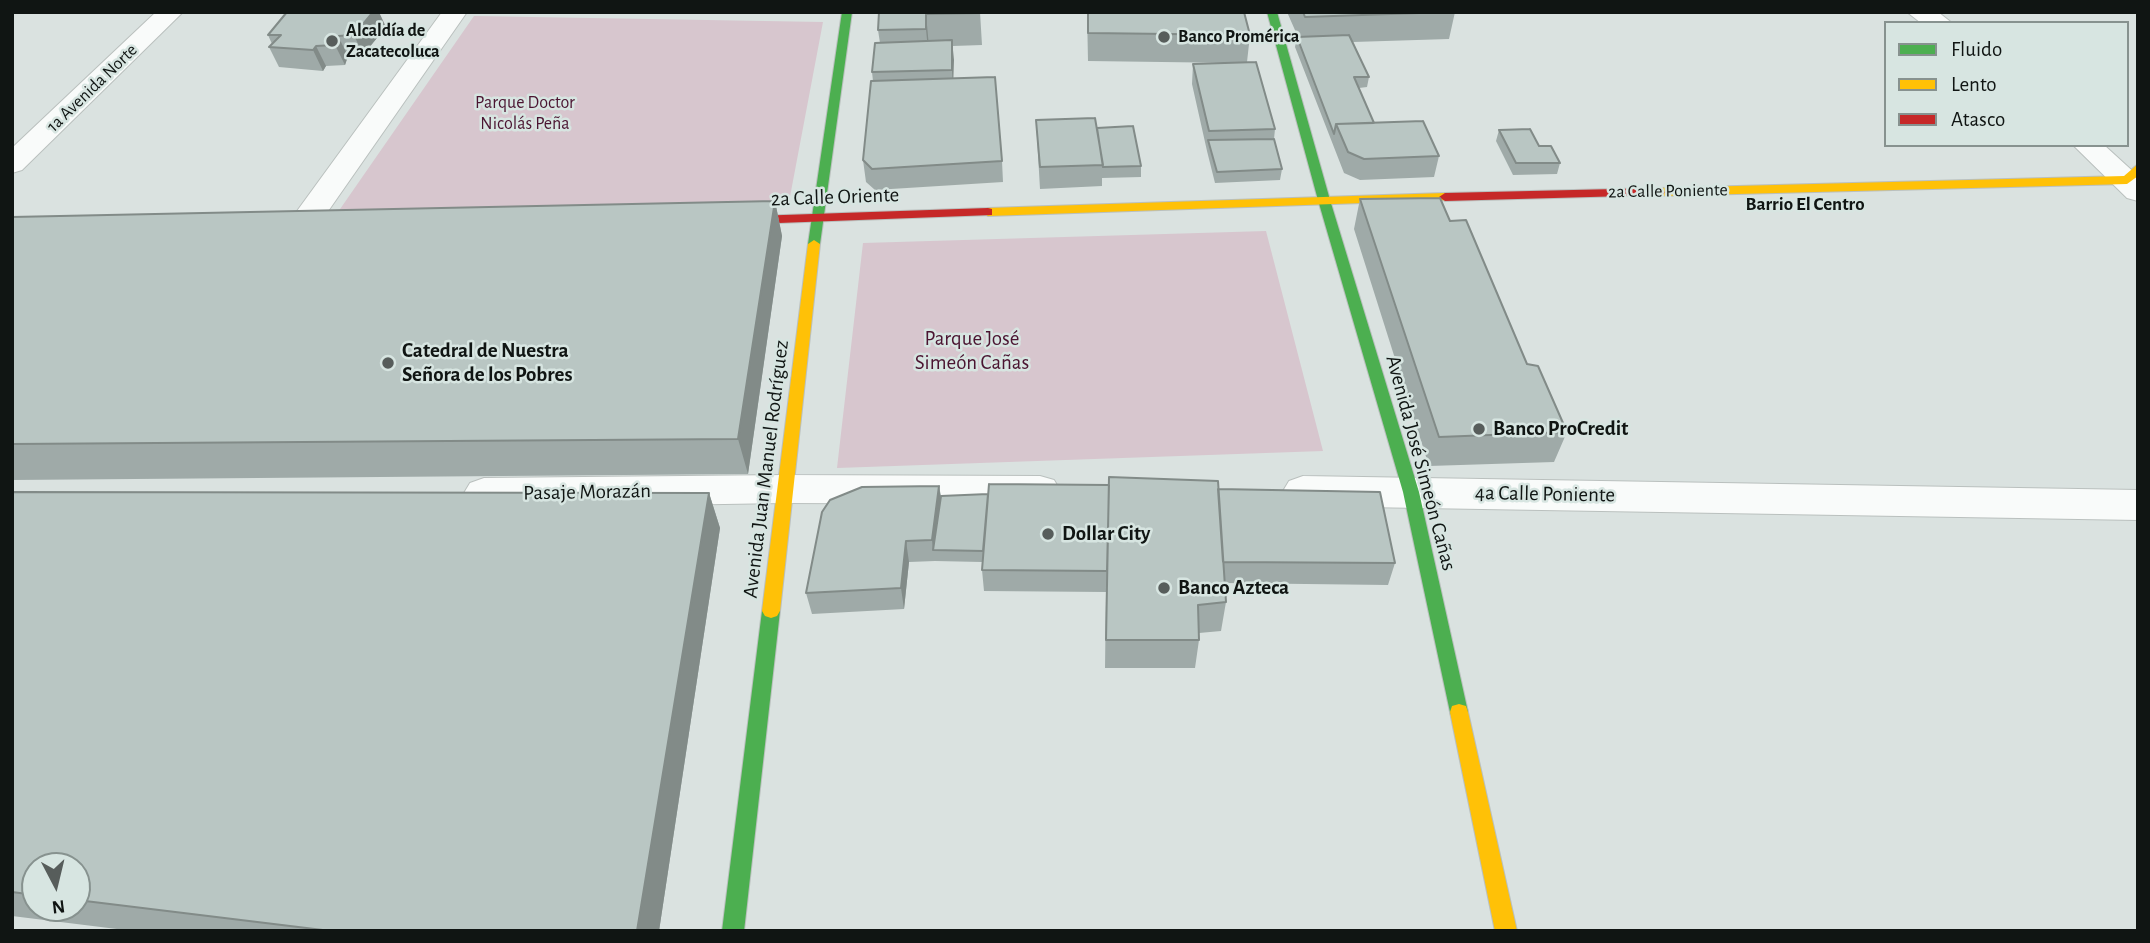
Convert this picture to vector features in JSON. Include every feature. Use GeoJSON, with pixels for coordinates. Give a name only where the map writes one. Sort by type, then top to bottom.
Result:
{"type":"FeatureCollection","features":[{"type":"Feature","properties":{"kind":"main road","name":"Avenida Juan Manuel Rodríguez"},"geometry":{"type":"LineString","coordinates":[[733,931],[817,219],[847,12]]}},
{"type":"Feature","properties":{"kind":"main road","name":"Avenida José Simeón Cañas"},"geometry":{"type":"LineString","coordinates":[[1272,12],[1324,200],[1411,492],[1506,931]]}},
{"type":"Feature","properties":{"kind":"main road","name":"2a Calle Poniente"},"geometry":{"type":"LineString","coordinates":[[1324,200],[2135,180]]}},
{"type":"Feature","properties":{"kind":"main road","name":"2a Calle Oriente"},"geometry":{"type":"LineString","coordinates":[[707,222],[1324,200]]}},
{"type":"Feature","properties":{"kind":"street","name":"1a Avenida Norte"},"geometry":{"type":"LineString","coordinates":[[12,164],[172,12]]}},
{"type":"Feature","properties":{"kind":"street"},"geometry":{"type":"LineString","coordinates":[[302,233],[455,12]]}},
{"type":"Feature","properties":{"kind":"street"},"geometry":{"type":"LineString","coordinates":[[1919,12],[1936,21]]}},
{"type":"Feature","properties":{"kind":"street"},"geometry":{"type":"LineString","coordinates":[[2090,147],[2135,180]]}},
{"type":"Feature","properties":{"kind":"street"},"geometry":{"type":"LineString","coordinates":[[784,489],[1077,491]]}},
{"type":"Feature","properties":{"kind":"street","name":"Pasaje Morazán"},"geometry":{"type":"LineString","coordinates":[[453,494],[784,489]]}},
{"type":"Feature","properties":{"kind":"street","name":"4a Calle Poniente"},"geometry":{"type":"LineString","coordinates":[[1272,491],[2138,505]]}},
{"type":"Feature","properties":{"kind":"green space","name":"Parque Doctor Nicolás Peña"},"geometry":{"type":"Polygon","coordinates":[[[474,16],[823,22],[789,202],[338,212],[474,16]]]}},
{"type":"Feature","properties":{"kind":"green space","name":"Parque José Simeón Cañas"},"geometry":{"type":"Polygon","coordinates":[[[1266,231],[1323,451],[837,468],[863,243],[1266,231]]]}},
{"type":"Feature","properties":{"kind":"building"},"geometry":{"type":"Polygon","coordinates":[[[287,12],[373,12],[354,35],[338,36],[335,45],[316,46],[313,50],[269,47],[281,35],[268,35],[287,12]]]}},
{"type":"Feature","properties":{"kind":"building"},"geometry":{"type":"Polygon","coordinates":[[[879,12],[980,13],[926,14],[926,29],[878,30],[879,12]]]}},
{"type":"Feature","properties":{"kind":"building"},"geometry":{"type":"Polygon","coordinates":[[[1088,12],[1244,12],[1250,35],[1088,33],[1088,12]]]}},
{"type":"Feature","properties":{"kind":"building"},"geometry":{"type":"Polygon","coordinates":[[[1303,12],[1448,12],[1305,17],[1303,12]]]}},
{"type":"Feature","properties":{"kind":"building"},"geometry":{"type":"Polygon","coordinates":[[[1349,35],[1369,77],[1354,77],[1374,123],[1336,124],[1334,134],[1297,37],[1349,35]]]}},
{"type":"Feature","properties":{"kind":"building"},"geometry":{"type":"Polygon","coordinates":[[[952,40],[952,70],[872,72],[875,43],[952,40]]]}},
{"type":"Feature","properties":{"kind":"building"},"geometry":{"type":"Polygon","coordinates":[[[1256,62],[1275,129],[1209,131],[1193,64],[1256,62]]]}},
{"type":"Feature","properties":{"kind":"building"},"geometry":{"type":"Polygon","coordinates":[[[995,77],[1002,161],[872,169],[863,160],[871,81],[995,77]]]}},
{"type":"Feature","properties":{"kind":"building"},"geometry":{"type":"Polygon","coordinates":[[[1095,118],[1103,165],[1040,167],[1036,120],[1095,118]]]}},
{"type":"Feature","properties":{"kind":"building"},"geometry":{"type":"Polygon","coordinates":[[[1423,121],[1439,156],[1364,159],[1348,152],[1336,124],[1423,121]]]}},
{"type":"Feature","properties":{"kind":"building"},"geometry":{"type":"Polygon","coordinates":[[[1133,126],[1141,166],[1103,167],[1097,128],[1133,126]]]}},
{"type":"Feature","properties":{"kind":"building"},"geometry":{"type":"Polygon","coordinates":[[[1530,129],[1539,146],[1551,146],[1560,163],[1516,163],[1499,130],[1530,129]]]}},
{"type":"Feature","properties":{"kind":"building"},"geometry":{"type":"Polygon","coordinates":[[[1274,139],[1282,169],[1217,172],[1208,140],[1274,139]]]}},
{"type":"Feature","properties":{"kind":"building"},"geometry":{"type":"Polygon","coordinates":[[[1440,198],[1450,221],[1466,220],[1527,364],[1538,366],[1567,432],[1439,437],[1360,199],[1440,198]]]}},
{"type":"Feature","properties":{"kind":"building","name":"Catedral de Nuestra Señora de los Pobres"},"geometry":{"type":"Polygon","coordinates":[[[775,201],[738,439],[12,444],[12,217],[775,201]]]}},
{"type":"Feature","properties":{"kind":"building","name":"Banco Azteca"},"geometry":{"type":"Polygon","coordinates":[[[1109,477],[1218,481],[1226,602],[1198,605],[1199,640],[1106,640],[1109,477]]]}},
{"type":"Feature","properties":{"kind":"building","name":"Dollar City"},"geometry":{"type":"Polygon","coordinates":[[[989,484],[1109,485],[1107,571],[982,570],[989,484]]]}},
{"type":"Feature","properties":{"kind":"building"},"geometry":{"type":"Polygon","coordinates":[[[939,486],[932,540],[906,541],[901,588],[806,593],[822,512],[830,500],[862,487],[939,486]]]}},
{"type":"Feature","properties":{"kind":"building"},"geometry":{"type":"Polygon","coordinates":[[[1218,489],[1380,492],[1395,563],[1223,562],[1218,489]]]}},
{"type":"Feature","properties":{"kind":"building"},"geometry":{"type":"Polygon","coordinates":[[[12,492],[709,493],[637,931],[331,931],[91,902],[91,852],[21,852],[21,893],[12,892],[12,492]]]}},
{"type":"Feature","properties":{"kind":"building"},"geometry":{"type":"Polygon","coordinates":[[[988,494],[983,551],[933,550],[941,496],[988,494]]]}},
{"type":"Feature","properties":{"kind":"traffic: fast"},"geometry":{"type":"LineString","coordinates":[[814,244],[847,12]]}},
{"type":"Feature","properties":{"kind":"traffic: fast"},"geometry":{"type":"LineString","coordinates":[[1272,12],[1324,200],[1411,492],[1459,712]]}},
{"type":"Feature","properties":{"kind":"traffic: fast"},"geometry":{"type":"LineString","coordinates":[[733,931],[771,611]]}},
{"type":"Feature","properties":{"kind":"traffic: slow"},"geometry":{"type":"LineString","coordinates":[[1659,192],[2127,180],[2138,168]]}},
{"type":"Feature","properties":{"kind":"traffic: slow"},"geometry":{"type":"LineString","coordinates":[[988,212],[1445,197]]}},
{"type":"Feature","properties":{"kind":"traffic: slow"},"geometry":{"type":"LineString","coordinates":[[771,611],[814,244]]}},
{"type":"Feature","properties":{"kind":"traffic: slow"},"geometry":{"type":"LineString","coordinates":[[1459,712],[1506,931]]}},
{"type":"Feature","properties":{"kind":"traffic: jam"},"geometry":{"type":"LineString","coordinates":[[1445,197],[1659,192]]}},
{"type":"Feature","properties":{"kind":"traffic: jam"},"geometry":{"type":"LineString","coordinates":[[725,221],[988,212]]}},
{"type":"Feature","properties":{"kind":"place","name":"Banco Promérica"},"geometry":{"type":"Point","coordinates":[1164,37]}},
{"type":"Feature","properties":{"kind":"place","name":"Alcaldía de Zacatecoluca"},"geometry":{"type":"Point","coordinates":[332,41]}},
{"type":"Feature","properties":{"kind":"place","name":"Catedral de Nuestra Señora de los Pobres"},"geometry":{"type":"Point","coordinates":[388,363]}},
{"type":"Feature","properties":{"kind":"place","name":"Banco ProCredit"},"geometry":{"type":"Point","coordinates":[1479,429]}},
{"type":"Feature","properties":{"kind":"place","name":"Dollar City"},"geometry":{"type":"Point","coordinates":[1048,534]}},
{"type":"Feature","properties":{"kind":"place","name":"Banco Azteca"},"geometry":{"type":"Point","coordinates":[1164,588]}},
{"type":"Feature","properties":{"kind":"district","name":"Barrio El Centro"},"geometry":{"type":"Point","coordinates":[1805,204]}}]}
